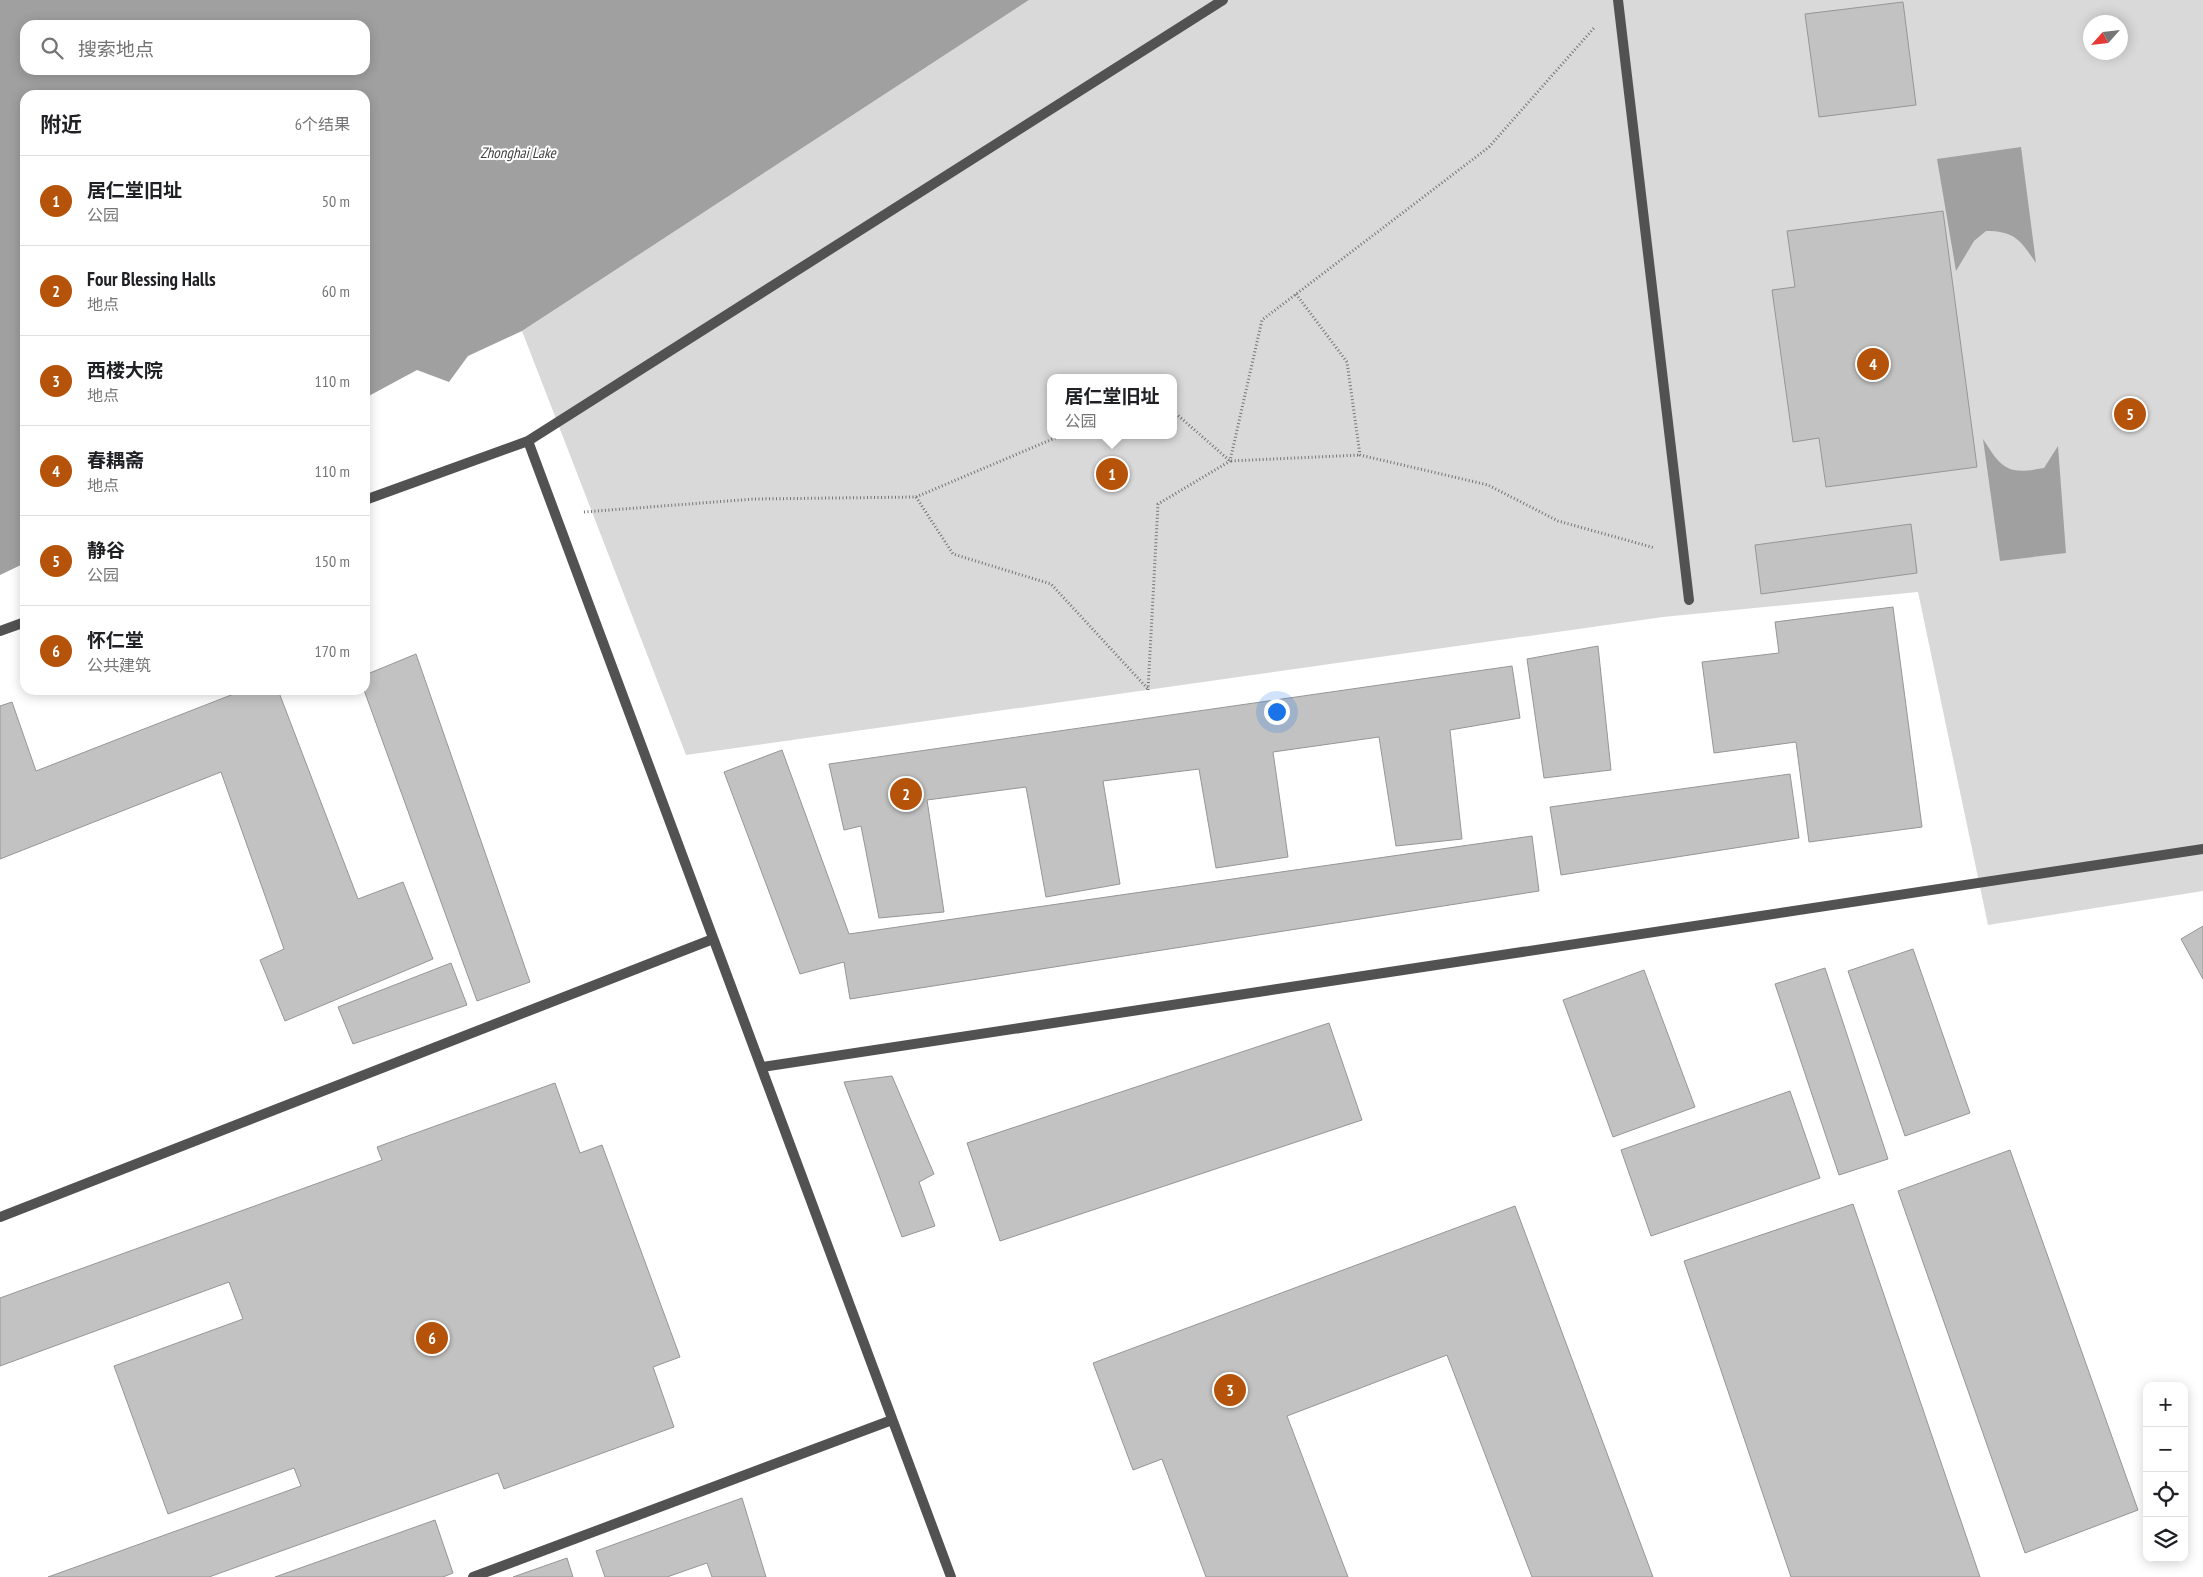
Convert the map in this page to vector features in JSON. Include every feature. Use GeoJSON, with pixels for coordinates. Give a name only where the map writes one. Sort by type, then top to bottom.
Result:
{"type":"FeatureCollection","features":[{"type":"Feature","properties":{"kind":"lane"},"geometry":{"type":"LineString","coordinates":[[370,498],[528,442],[1224,0]]}},
{"type":"Feature","properties":{"kind":"lane"},"geometry":{"type":"LineString","coordinates":[[1618,0],[1690,600]]}},
{"type":"Feature","properties":{"kind":"lane"},"geometry":{"type":"LineString","coordinates":[[528,442],[951,1577]]}},
{"type":"Feature","properties":{"kind":"lane"},"geometry":{"type":"LineString","coordinates":[[0,630],[20,624]]}},
{"type":"Feature","properties":{"kind":"lane"},"geometry":{"type":"LineString","coordinates":[[762,1067],[2203,849]]}},
{"type":"Feature","properties":{"kind":"lane"},"geometry":{"type":"LineString","coordinates":[[0,1217],[713,939]]}},
{"type":"Feature","properties":{"kind":"lane"},"geometry":{"type":"LineString","coordinates":[[473,1577],[892,1420]]}},
{"type":"Feature","properties":{"kind":"path"},"geometry":{"type":"LineString","coordinates":[[1230,461],[1262,320],[1489,147],[1618,0]]}},
{"type":"Feature","properties":{"kind":"path"},"geometry":{"type":"LineString","coordinates":[[1296,294],[1348,362],[1360,455]]}},
{"type":"Feature","properties":{"kind":"path"},"geometry":{"type":"LineString","coordinates":[[1177,415],[1230,461]]}},
{"type":"Feature","properties":{"kind":"path"},"geometry":{"type":"LineString","coordinates":[[556,514],[754,499],[916,497],[1053,439]]}},
{"type":"Feature","properties":{"kind":"path"},"geometry":{"type":"LineString","coordinates":[[916,497],[953,554],[1051,584],[1148,690],[1158,504],[1230,461],[1360,455],[1488,485],[1558,521],[1684,556]]}},
{"type":"Feature","properties":{"kind":"shaded area"},"geometry":{"type":"Polygon","coordinates":[[[1029,0],[2203,0],[2203,891],[1988,925],[1918,592],[1663,617],[686,755],[522,331],[1029,0]]]}},
{"type":"Feature","properties":{"kind":"water","name":"Zhonghai Lake"},"geometry":{"type":"Polygon","coordinates":[[[0,0],[1029,0],[522,331],[468,356],[449,382],[417,370],[370,395],[370,90],[20,90],[20,565],[0,575],[0,0]]]}},
{"type":"Feature","properties":{"kind":"water"},"geometry":{"type":"Polygon","coordinates":[[[2021,147],[2036,263],[2026,248],[2016,238],[1996,231],[1986,231],[1974,241],[1956,271],[1937,159],[2021,147]]]}},
{"type":"Feature","properties":{"kind":"water"},"geometry":{"type":"Polygon","coordinates":[[[1983,439],[2001,463],[2013,470],[2022,471],[2044,468],[2058,446],[2066,553],[2000,561],[1983,439]]]}},
{"type":"Feature","properties":{"kind":"building"},"geometry":{"type":"Polygon","coordinates":[[[1903,2],[1916,105],[1819,117],[1805,14],[1903,2]]]}},
{"type":"Feature","properties":{"kind":"building"},"geometry":{"type":"Polygon","coordinates":[[[1943,211],[1977,467],[1826,487],[1819,438],[1793,442],[1772,290],[1795,287],[1787,231],[1943,211]]]}},
{"type":"Feature","properties":{"kind":"building"},"geometry":{"type":"Polygon","coordinates":[[[1911,524],[1917,573],[1761,594],[1755,545],[1911,524]]]}},
{"type":"Feature","properties":{"kind":"building"},"geometry":{"type":"Polygon","coordinates":[[[1893,607],[1922,827],[1809,842],[1796,742],[1714,753],[1702,662],[1779,653],[1775,622],[1893,607]]]}},
{"type":"Feature","properties":{"kind":"building"},"geometry":{"type":"Polygon","coordinates":[[[1598,646],[1611,770],[1544,778],[1527,659],[1598,646]]]}},
{"type":"Feature","properties":{"kind":"building"},"geometry":{"type":"Polygon","coordinates":[[[416,654],[530,982],[477,1001],[366,695],[370,695],[370,673],[416,654]]]}},
{"type":"Feature","properties":{"kind":"building"},"geometry":{"type":"Polygon","coordinates":[[[1512,666],[1520,718],[1450,730],[1462,839],[1396,846],[1379,737],[1273,752],[1288,857],[1216,868],[1199,769],[1103,781],[1120,884],[1046,897],[1026,787],[927,800],[944,912],[879,918],[861,826],[844,830],[829,764],[1512,666]]]}},
{"type":"Feature","properties":{"kind":"building"},"geometry":{"type":"Polygon","coordinates":[[[231,695],[280,695],[358,899],[403,882],[433,959],[285,1021],[260,960],[284,949],[221,772],[0,859],[0,706],[12,702],[36,771],[231,695]]]}},
{"type":"Feature","properties":{"kind":"building"},"geometry":{"type":"Polygon","coordinates":[[[782,750],[849,934],[1532,836],[1539,891],[850,999],[844,962],[800,974],[724,772],[782,750]]]}},
{"type":"Feature","properties":{"kind":"building"},"geometry":{"type":"Polygon","coordinates":[[[1790,774],[1799,838],[1561,875],[1550,807],[1790,774]]]}},
{"type":"Feature","properties":{"kind":"building"},"geometry":{"type":"Polygon","coordinates":[[[2203,926],[2203,979],[2181,939],[2203,926]]]}},
{"type":"Feature","properties":{"kind":"building"},"geometry":{"type":"Polygon","coordinates":[[[1913,949],[1970,1113],[1905,1136],[1848,971],[1913,949]]]}},
{"type":"Feature","properties":{"kind":"building"},"geometry":{"type":"Polygon","coordinates":[[[451,963],[467,1005],[353,1044],[338,1007],[451,963]]]}},
{"type":"Feature","properties":{"kind":"building"},"geometry":{"type":"Polygon","coordinates":[[[1825,968],[1888,1159],[1839,1175],[1775,984],[1825,968]]]}},
{"type":"Feature","properties":{"kind":"building"},"geometry":{"type":"Polygon","coordinates":[[[1644,970],[1695,1107],[1613,1137],[1563,1000],[1644,970]]]}},
{"type":"Feature","properties":{"kind":"building"},"geometry":{"type":"Polygon","coordinates":[[[1329,1023],[1362,1120],[1000,1241],[967,1143],[1329,1023]]]}},
{"type":"Feature","properties":{"kind":"building"},"geometry":{"type":"Polygon","coordinates":[[[892,1076],[934,1174],[919,1182],[935,1226],[902,1237],[844,1082],[892,1076]]]}},
{"type":"Feature","properties":{"kind":"building"},"geometry":{"type":"Polygon","coordinates":[[[555,1083],[580,1153],[602,1145],[680,1357],[653,1367],[674,1427],[504,1489],[498,1473],[209,1577],[48,1577],[301,1486],[294,1468],[168,1514],[114,1366],[243,1319],[229,1282],[0,1366],[0,1298],[382,1160],[377,1147],[555,1083]]]}},
{"type":"Feature","properties":{"kind":"building"},"geometry":{"type":"Polygon","coordinates":[[[1790,1091],[1820,1178],[1651,1236],[1621,1150],[1790,1091]]]}},
{"type":"Feature","properties":{"kind":"building"},"geometry":{"type":"Polygon","coordinates":[[[2010,1150],[2138,1510],[2025,1553],[1898,1191],[2010,1150]]]}},
{"type":"Feature","properties":{"kind":"building"},"geometry":{"type":"Polygon","coordinates":[[[1853,1204],[1980,1577],[1791,1577],[1684,1261],[1853,1204]]]}},
{"type":"Feature","properties":{"kind":"building"},"geometry":{"type":"Polygon","coordinates":[[[1515,1206],[1653,1577],[1532,1577],[1447,1355],[1287,1416],[1348,1577],[1206,1577],[1162,1459],[1133,1470],[1093,1363],[1515,1206]]]}},
{"type":"Feature","properties":{"kind":"building"},"geometry":{"type":"Polygon","coordinates":[[[742,1498],[766,1577],[712,1577],[707,1563],[667,1577],[605,1577],[596,1551],[742,1498]]]}},
{"type":"Feature","properties":{"kind":"building"},"geometry":{"type":"Polygon","coordinates":[[[435,1520],[453,1573],[443,1577],[275,1577],[435,1520]]]}},
{"type":"Feature","properties":{"kind":"building"},"geometry":{"type":"Polygon","coordinates":[[[567,1558],[573,1577],[513,1577],[567,1558]]]}},
{"type":"Feature","properties":{"kind":"place","name":"春耦斋"},"geometry":{"type":"Point","coordinates":[1873,364]}},
{"type":"Feature","properties":{"kind":"place","name":"静谷"},"geometry":{"type":"Point","coordinates":[2130,414]}},
{"type":"Feature","properties":{"kind":"place","name":"居仁堂旧址"},"geometry":{"type":"Point","coordinates":[1112,474]}},
{"type":"Feature","properties":{"kind":"place","name":"Four Blessing Halls"},"geometry":{"type":"Point","coordinates":[906,794]}},
{"type":"Feature","properties":{"kind":"place","name":"怀仁堂"},"geometry":{"type":"Point","coordinates":[432,1338]}},
{"type":"Feature","properties":{"kind":"place","name":"西楼大院"},"geometry":{"type":"Point","coordinates":[1230,1390]}}]}
